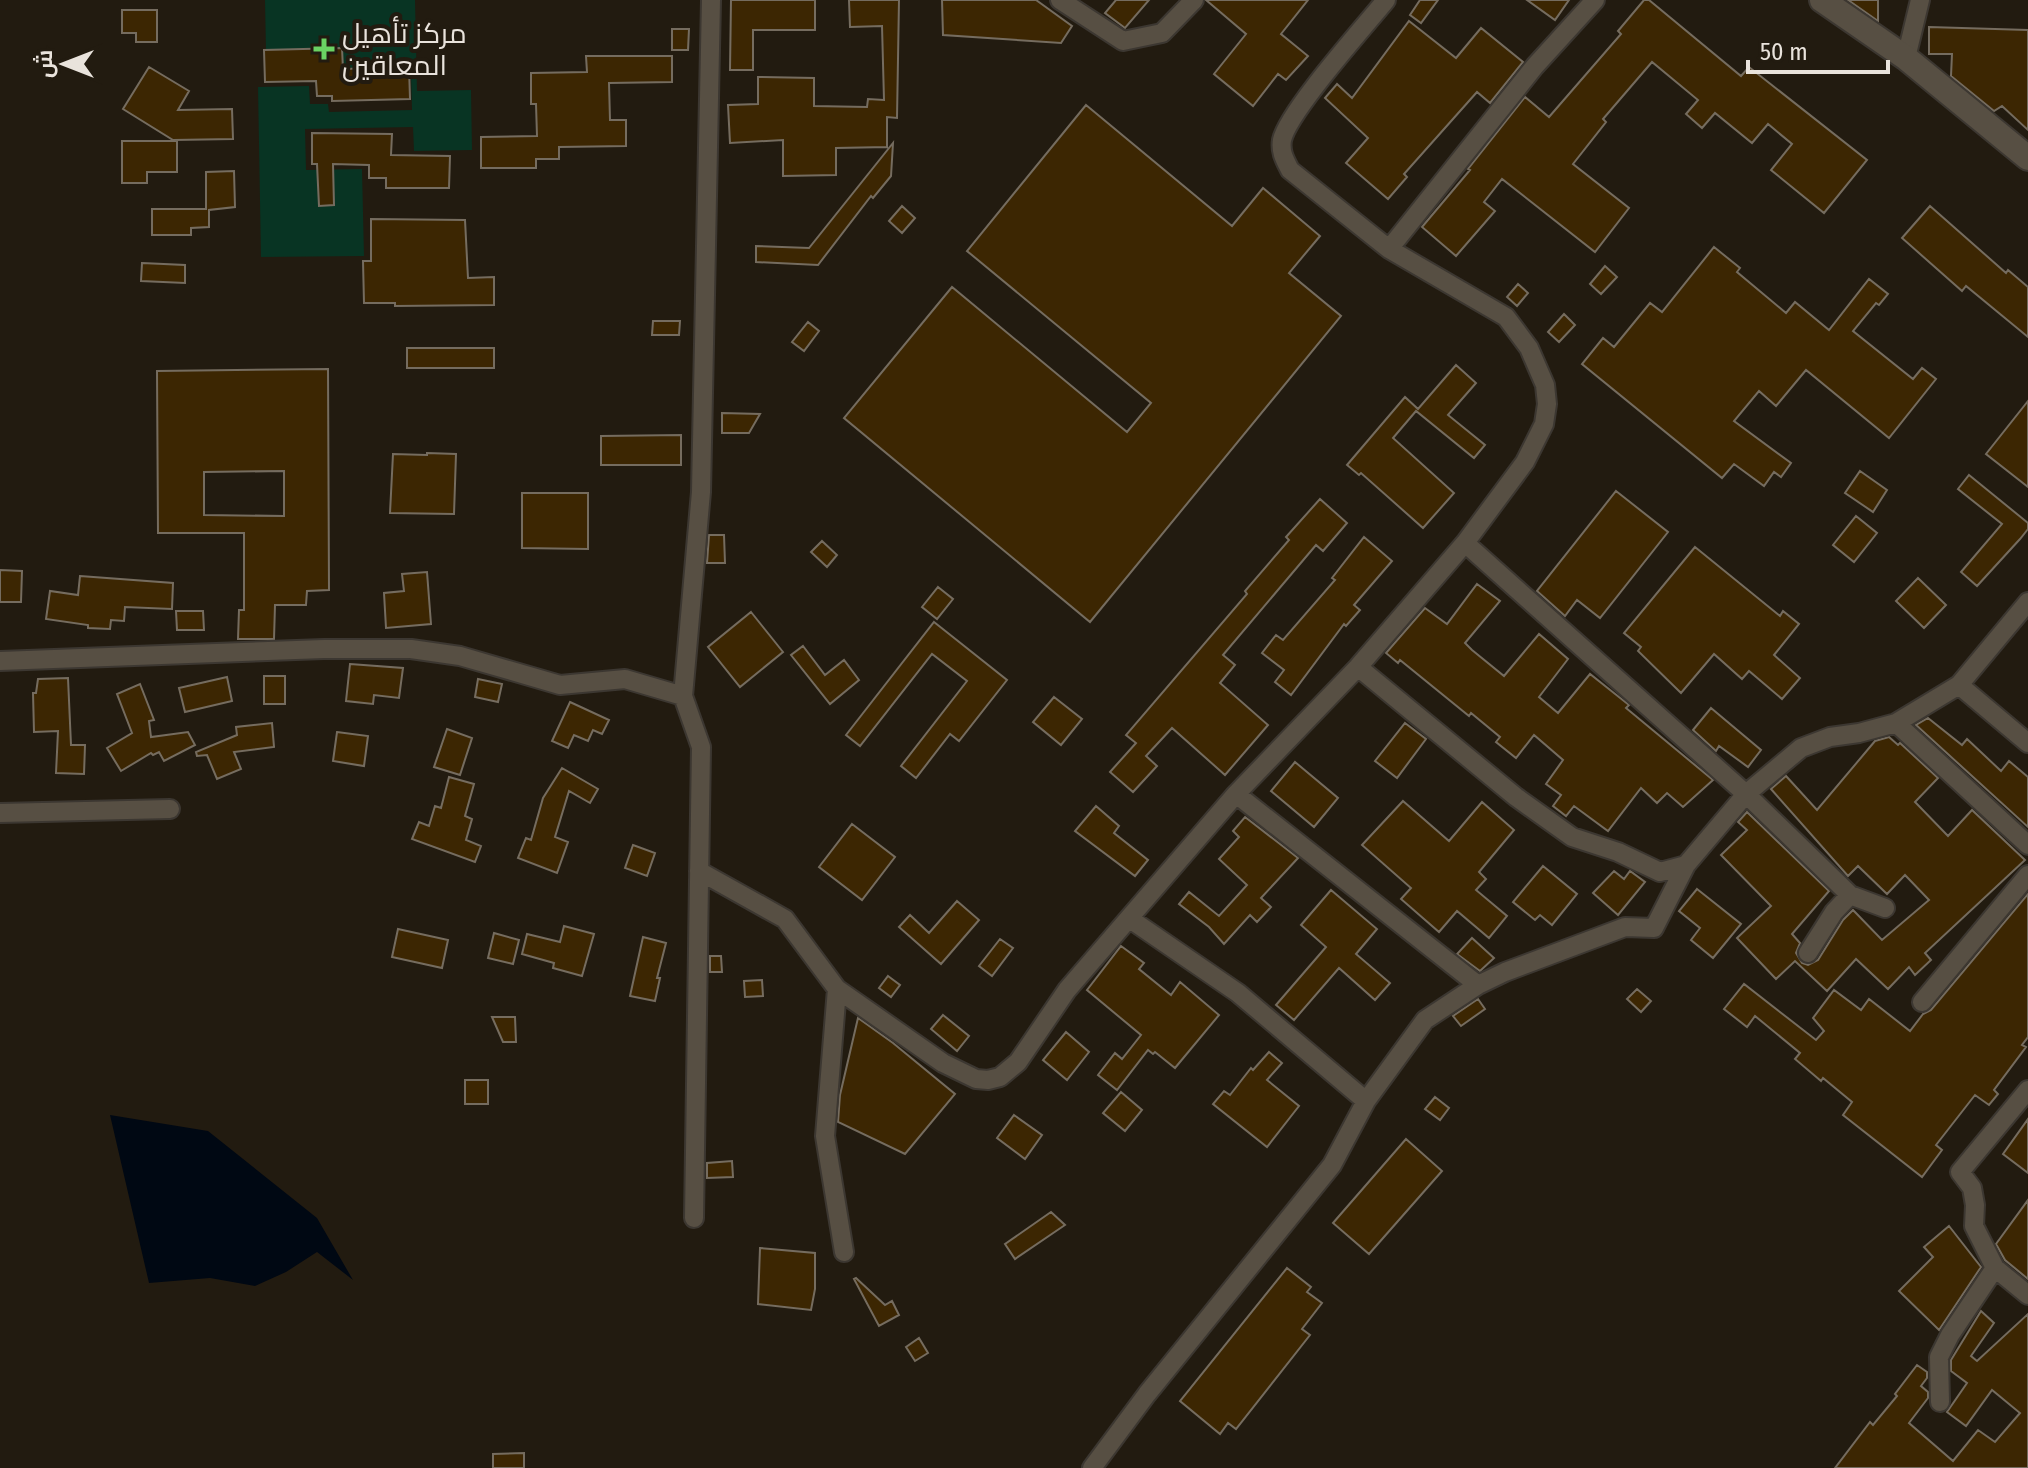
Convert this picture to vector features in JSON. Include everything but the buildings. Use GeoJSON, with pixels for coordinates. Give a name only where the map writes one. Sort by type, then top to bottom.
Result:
{"type":"FeatureCollection","features":[{"type":"Feature","properties":{"kind":"street"},"geometry":{"type":"LineString","coordinates":[[694,1218],[701,747],[683,696],[701,492],[711,0]]}},
{"type":"Feature","properties":{"kind":"street"},"geometry":{"type":"LineString","coordinates":[[1060,0],[1123,41],[1162,33],[1194,0]]}},
{"type":"Feature","properties":{"kind":"street"},"geometry":{"type":"LineString","coordinates":[[699,871],[785,919],[837,989],[943,1063],[976,1079],[1000,1077],[1018,1062],[1067,990],[1236,794],[1358,667],[1465,543],[1525,462],[1544,424],[1547,404],[1545,385],[1529,348],[1506,317],[1389,249],[1290,170],[1282,153],[1282,139],[1299,109],[1386,0]]}},
{"type":"Feature","properties":{"kind":"street"},"geometry":{"type":"LineString","coordinates":[[1389,249],[1535,66],[1595,0]]}},
{"type":"Feature","properties":{"kind":"street"},"geometry":{"type":"LineString","coordinates":[[1822,0],[1906,58],[2028,158]]}},
{"type":"Feature","properties":{"kind":"street"},"geometry":{"type":"LineString","coordinates":[[1906,58],[1920,0]]}},
{"type":"Feature","properties":{"kind":"street"},"geometry":{"type":"LineString","coordinates":[[1465,543],[1746,794],[1850,895],[1885,908]]}},
{"type":"Feature","properties":{"kind":"street"},"geometry":{"type":"LineString","coordinates":[[1092,1468],[1147,1394],[1332,1165],[1366,1101],[1425,1020],[1478,985],[1505,972],[1625,927],[1654,928],[1686,865],[1746,794],[1801,748],[1830,737],[1896,723],[1959,685],[2028,602]]}},
{"type":"Feature","properties":{"kind":"street"},"geometry":{"type":"LineString","coordinates":[[0,661],[309,649],[411,649],[460,656],[560,685],[625,679],[683,696]]}},
{"type":"Feature","properties":{"kind":"street"},"geometry":{"type":"LineString","coordinates":[[1358,667],[1516,797],[1572,837],[1618,852],[1660,872],[1686,865]]}},
{"type":"Feature","properties":{"kind":"street"},"geometry":{"type":"LineString","coordinates":[[1959,685],[2028,743]]}},
{"type":"Feature","properties":{"kind":"street"},"geometry":{"type":"LineString","coordinates":[[1896,723],[2028,845]]}},
{"type":"Feature","properties":{"kind":"street"},"geometry":{"type":"LineString","coordinates":[[1236,794],[1478,985]]}},
{"type":"Feature","properties":{"kind":"street"},"geometry":{"type":"LineString","coordinates":[[0,813],[170,809]]}},
{"type":"Feature","properties":{"kind":"street"},"geometry":{"type":"LineString","coordinates":[[1922,1002],[2028,875]]}},
{"type":"Feature","properties":{"kind":"street"},"geometry":{"type":"LineString","coordinates":[[1808,953],[1834,912],[1850,895]]}},
{"type":"Feature","properties":{"kind":"street"},"geometry":{"type":"LineString","coordinates":[[1130,919],[1238,993],[1366,1101]]}},
{"type":"Feature","properties":{"kind":"street"},"geometry":{"type":"LineString","coordinates":[[837,989],[825,1136],[844,1252]]}},
{"type":"Feature","properties":{"kind":"street"},"geometry":{"type":"LineString","coordinates":[[2028,1090],[1960,1172],[1972,1188],[1974,1226],[1995,1268],[2028,1295]]}},
{"type":"Feature","properties":{"kind":"street"},"geometry":{"type":"LineString","coordinates":[[1940,1402],[1939,1357],[1950,1335],[1995,1268]]}},
{"type":"Feature","properties":{"kind":"green space"},"geometry":{"type":"Polygon","coordinates":[[[265,0],[415,0],[417,91],[471,90],[472,150],[414,151],[413,127],[305,129],[306,170],[362,169],[364,256],[261,257],[258,87],[309,86],[310,104],[328,104],[329,112],[412,110],[411,72],[340,73],[266,52],[265,0]]]}},
{"type":"Feature","properties":{"kind":"shaded area"},"geometry":{"type":"Polygon","coordinates":[[[110,1115],[208,1131],[317,1218],[353,1280],[317,1252],[286,1272],[255,1286],[210,1278],[149,1283],[110,1115]]]}},
{"type":"Feature","properties":{"kind":"place","name":"مركز تأهيل المعاقين"},"geometry":{"type":"Point","coordinates":[324,49]}}]}
